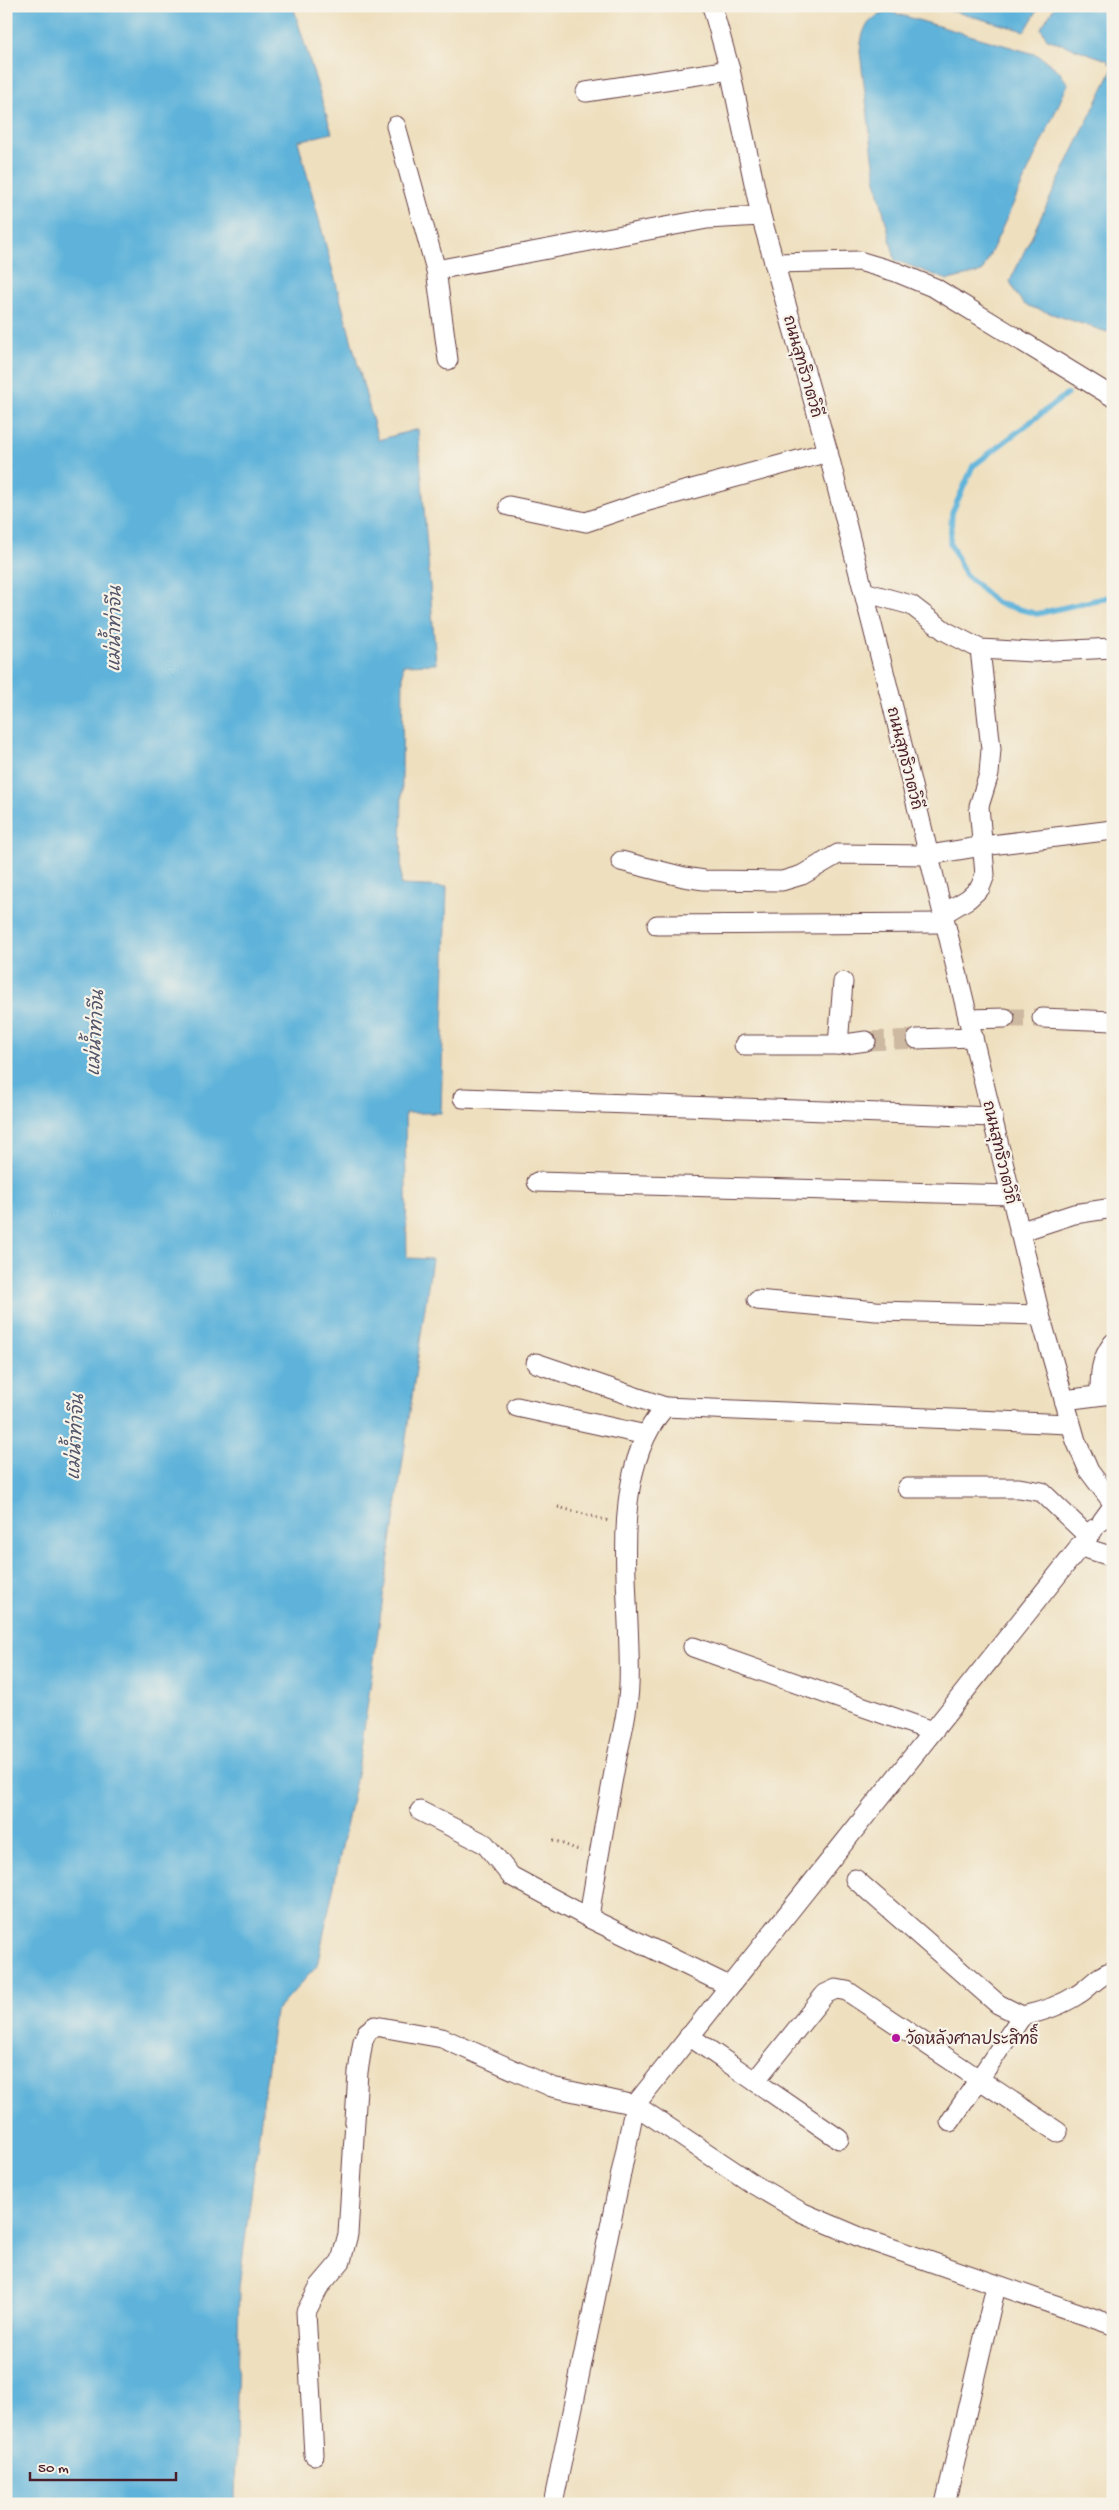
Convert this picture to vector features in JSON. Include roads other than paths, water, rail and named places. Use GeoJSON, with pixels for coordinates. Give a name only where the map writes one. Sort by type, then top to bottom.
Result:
{"type":"FeatureCollection","features":[{"type":"Feature","properties":{"kind":"street","name":"ถนนสุทธิวาตวิถี"},"geometry":{"type":"LineString","coordinates":[[712,6],[730,70],[761,216],[828,452],[930,855],[1040,1315],[1069,1424],[1089,1470],[1098,1523]]}},
{"type":"Feature","properties":{"kind":"street"},"geometry":{"type":"LineString","coordinates":[[586,92],[730,70]]}},
{"type":"Feature","properties":{"kind":"street"},"geometry":{"type":"LineString","coordinates":[[396,126],[436,270],[448,360]]}},
{"type":"Feature","properties":{"kind":"street"},"geometry":{"type":"LineString","coordinates":[[436,270],[707,219],[761,216]]}},
{"type":"Feature","properties":{"kind":"street"},"geometry":{"type":"LineString","coordinates":[[774,263],[860,261],[896,272],[935,288],[1113,397]]}},
{"type":"Feature","properties":{"kind":"street"},"geometry":{"type":"LineString","coordinates":[[509,506],[586,522],[648,501],[828,452]]}},
{"type":"Feature","properties":{"kind":"street"},"geometry":{"type":"LineString","coordinates":[[864,592],[911,604],[945,631],[980,649],[1033,652],[1113,648]]}},
{"type":"Feature","properties":{"kind":"street"},"geometry":{"type":"LineString","coordinates":[[657,925],[944,918],[968,899],[980,888],[985,875],[979,806],[989,774],[991,749],[980,649]]}},
{"type":"Feature","properties":{"kind":"street"},"geometry":{"type":"LineString","coordinates":[[621,861],[684,878],[782,881],[802,875],[838,854],[930,855],[982,846],[1113,830]]}},
{"type":"Feature","properties":{"kind":"street"},"geometry":{"type":"LineString","coordinates":[[838,1045],[843,982]]}},
{"type":"Feature","properties":{"kind":"street"},"geometry":{"type":"LineString","coordinates":[[917,1039],[970,1028],[1005,1018]]}},
{"type":"Feature","properties":{"kind":"street"},"geometry":{"type":"LineString","coordinates":[[1042,1018],[1113,1021]]}},
{"type":"Feature","properties":{"kind":"street"},"geometry":{"type":"LineString","coordinates":[[744,1045],[838,1045],[866,1041]]}},
{"type":"Feature","properties":{"kind":"street"},"geometry":{"type":"LineString","coordinates":[[463,1098],[993,1117]]}},
{"type":"Feature","properties":{"kind":"street"},"geometry":{"type":"LineString","coordinates":[[537,1182],[1010,1194]]}},
{"type":"Feature","properties":{"kind":"street"},"geometry":{"type":"LineString","coordinates":[[1020,1232],[1074,1214],[1113,1208]]}},
{"type":"Feature","properties":{"kind":"street"},"geometry":{"type":"LineString","coordinates":[[757,1300],[876,1311],[1040,1315]]}},
{"type":"Feature","properties":{"kind":"street"},"geometry":{"type":"LineString","coordinates":[[1064,1400],[1107,1394],[1100,1368],[1106,1352],[1113,1343]]}},
{"type":"Feature","properties":{"kind":"street"},"geometry":{"type":"LineString","coordinates":[[536,1364],[665,1407],[1069,1424]]}},
{"type":"Feature","properties":{"kind":"street"},"geometry":{"type":"LineString","coordinates":[[517,1407],[646,1436]]}},
{"type":"Feature","properties":{"kind":"street"},"geometry":{"type":"LineString","coordinates":[[590,1918],[598,1858],[629,1686],[624,1568],[626,1525],[634,1476],[646,1436],[652,1421],[665,1407]]}},
{"type":"Feature","properties":{"kind":"street"},"geometry":{"type":"LineString","coordinates":[[907,1488],[1019,1488],[1042,1492],[1098,1523],[1113,1557]]}},
{"type":"Feature","properties":{"kind":"street"},"geometry":{"type":"LineString","coordinates":[[553,2504],[635,2105],[1098,1523]]}},
{"type":"Feature","properties":{"kind":"street"},"geometry":{"type":"LineString","coordinates":[[693,1647],[932,1731]]}},
{"type":"Feature","properties":{"kind":"street"},"geometry":{"type":"LineString","coordinates":[[420,1811],[485,1844],[511,1876],[590,1918],[729,1986]]}},
{"type":"Feature","properties":{"kind":"street"},"geometry":{"type":"LineString","coordinates":[[830,1858],[998,2004],[1022,2016],[1047,2010],[1079,1994],[1093,1980],[1113,1971]]}},
{"type":"Feature","properties":{"kind":"street"},"geometry":{"type":"LineString","coordinates":[[754,2081],[825,1994],[836,1989],[847,1991],[1058,2132]]}},
{"type":"Feature","properties":{"kind":"street"},"geometry":{"type":"LineString","coordinates":[[950,2122],[1022,2016]]}},
{"type":"Feature","properties":{"kind":"street"},"geometry":{"type":"LineString","coordinates":[[314,2455],[306,2312],[318,2286],[340,2261],[348,2234],[358,2072],[363,2041],[367,2032],[376,2026],[408,2030],[442,2038],[552,2087],[635,2105],[753,2184],[801,2212],[862,2238],[1113,2325]]}},
{"type":"Feature","properties":{"kind":"street"},"geometry":{"type":"LineString","coordinates":[[689,2036],[839,2139]]}},
{"type":"Feature","properties":{"kind":"street"},"geometry":{"type":"LineString","coordinates":[[945,2504],[996,2286]]}},
{"type":"Feature","properties":{"kind":"water","name":"แม่น้ำท่าจีน"},"geometry":{"type":"Polygon","coordinates":[[[6,6],[293,6],[332,133],[298,141],[378,440],[418,429],[436,664],[403,665],[401,885],[447,887],[441,1113],[405,1113],[407,1258],[432,1259],[358,1770],[317,1966],[275,2012],[239,2286],[235,2504],[6,2504],[6,6]]]}},
{"type":"Feature","properties":{"kind":"water"},"geometry":{"type":"Polygon","coordinates":[[[934,6],[1040,6],[1025,31],[934,6]]]}},
{"type":"Feature","properties":{"kind":"water"},"geometry":{"type":"Polygon","coordinates":[[[1055,6],[1113,6],[1113,68],[1107,60],[1047,39],[1041,28],[1055,6]]]}},
{"type":"Feature","properties":{"kind":"water"},"geometry":{"type":"Polygon","coordinates":[[[887,11],[1038,55],[1058,70],[1068,84],[982,272],[948,280],[895,260],[876,181],[860,52],[866,26],[874,18],[887,11]]]}},
{"type":"Feature","properties":{"kind":"water"},"geometry":{"type":"Polygon","coordinates":[[[1113,68],[1113,323],[1107,332],[1025,305],[1016,294],[1010,281],[1113,68]]]}},
{"type":"Feature","properties":{"kind":"waterway"},"geometry":{"type":"LineString","coordinates":[[1067,394],[973,466],[952,513],[950,543],[965,574],[997,603],[1037,614],[1113,596]]}},
{"type":"Feature","properties":{"kind":"tunnel"},"geometry":{"type":"LineString","coordinates":[[1005,1018],[1042,1018]]}},
{"type":"Feature","properties":{"kind":"tunnel"},"geometry":{"type":"LineString","coordinates":[[866,1041],[917,1039]]}},
{"type":"Feature","properties":{"kind":"place","name":"วัดหลังศาลประสิทธิ์"},"geometry":{"type":"Point","coordinates":[896,2038]}}]}
